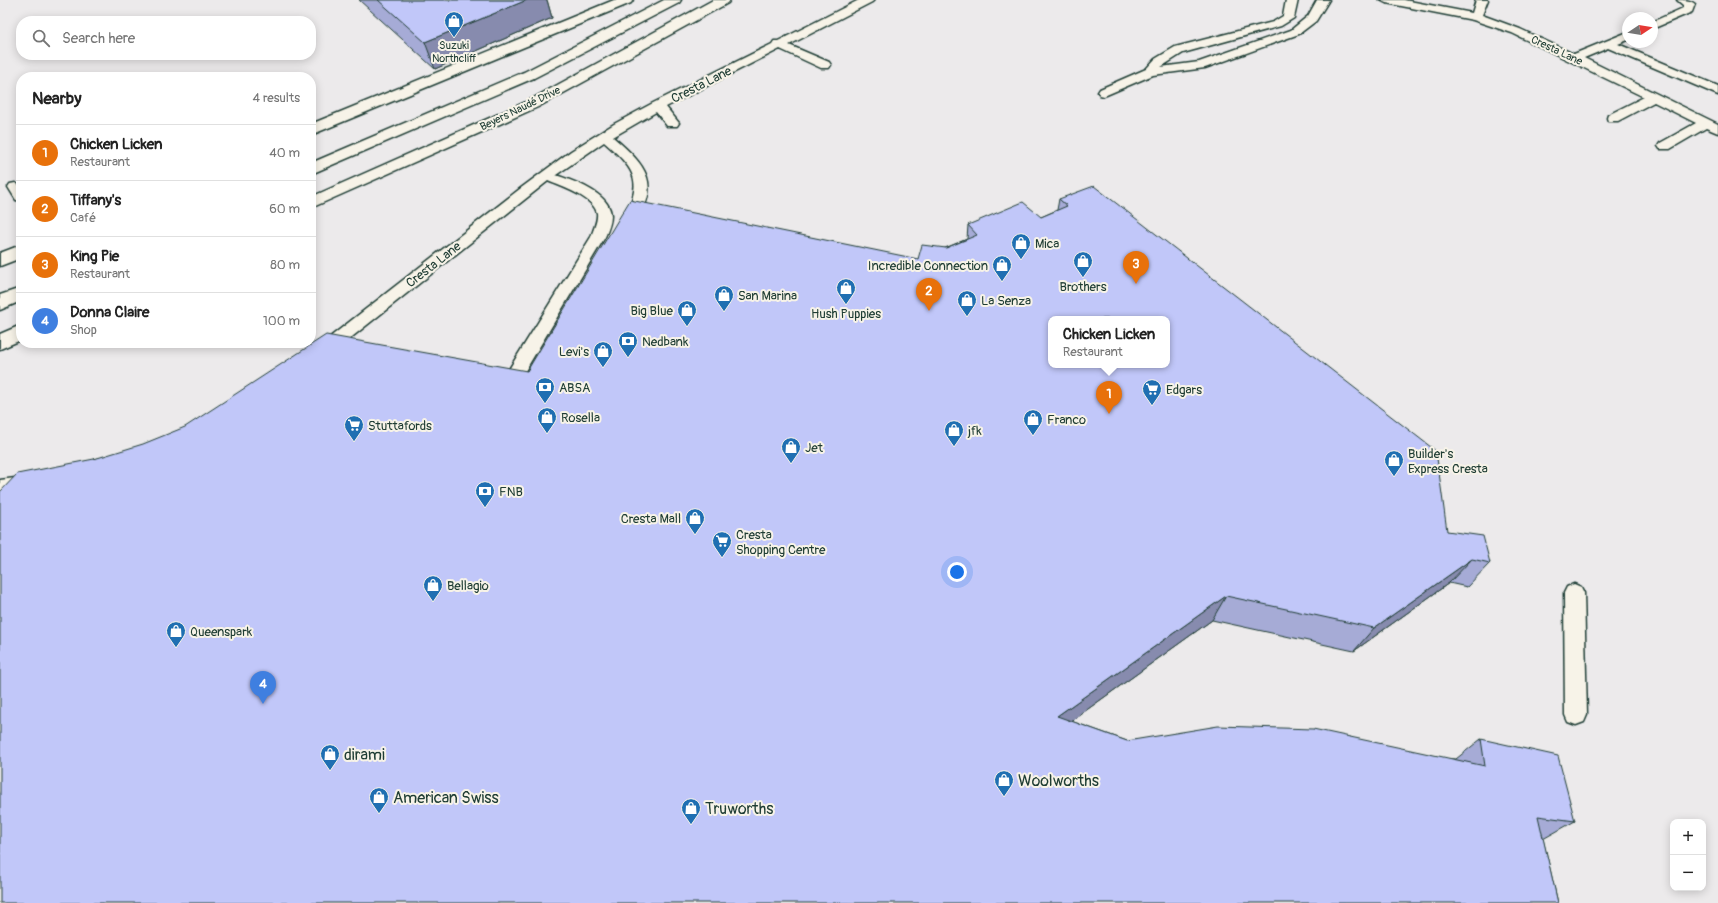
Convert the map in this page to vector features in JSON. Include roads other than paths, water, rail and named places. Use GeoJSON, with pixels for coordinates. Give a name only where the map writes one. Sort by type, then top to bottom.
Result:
{"type":"FeatureCollection","features":[{"type":"Feature","properties":{"kind":"main road"},"geometry":{"type":"LineString","coordinates":[[316,128],[626,0]]}},
{"type":"Feature","properties":{"kind":"main road","name":"Beyers Naudé Drive"},"geometry":{"type":"LineString","coordinates":[[316,167],[529,75],[674,0]]}},
{"type":"Feature","properties":{"kind":"main road","name":"Beyers Naudé Drive"},"geometry":{"type":"LineString","coordinates":[[316,201],[533,104],[723,0]]}},
{"type":"Feature","properties":{"kind":"main road"},"geometry":{"type":"LineString","coordinates":[[0,260],[16,253]]}},
{"type":"Feature","properties":{"kind":"main road"},"geometry":{"type":"LineString","coordinates":[[0,303],[16,296]]}},
{"type":"Feature","properties":{"kind":"main road"},"geometry":{"type":"LineString","coordinates":[[0,342],[16,334]]}},
{"type":"Feature","properties":{"kind":"lane"},"geometry":{"type":"LineString","coordinates":[[1150,72],[1159,62],[1179,50],[1277,24],[1285,20],[1288,18],[1292,0]]}},
{"type":"Feature","properties":{"kind":"lane"},"geometry":{"type":"LineString","coordinates":[[1104,92],[1150,72],[1178,68],[1190,58],[1223,48],[1255,46],[1301,29],[1314,18],[1323,0]]}},
{"type":"Feature","properties":{"kind":"lane","name":"Cresta Lane"},"geometry":{"type":"LineString","coordinates":[[1386,0],[1476,17],[1516,31],[1575,58],[1718,129]]}},
{"type":"Feature","properties":{"kind":"lane"},"geometry":{"type":"LineString","coordinates":[[1476,17],[1482,0]]}},
{"type":"Feature","properties":{"kind":"lane"},"geometry":{"type":"LineString","coordinates":[[1658,23],[1688,10],[1688,4],[1683,0]]}},
{"type":"Feature","properties":{"kind":"lane","name":"Cresta Lane"},"geometry":{"type":"LineString","coordinates":[[311,361],[576,154],[604,136],[658,106],[862,2]]}},
{"type":"Feature","properties":{"kind":"lane"},"geometry":{"type":"LineString","coordinates":[[1575,58],[1622,38]]}},
{"type":"Feature","properties":{"kind":"lane"},"geometry":{"type":"LineString","coordinates":[[778,44],[825,65]]}},
{"type":"Feature","properties":{"kind":"lane"},"geometry":{"type":"LineString","coordinates":[[1608,44],[1718,91]]}},
{"type":"Feature","properties":{"kind":"lane"},"geometry":{"type":"LineString","coordinates":[[1613,118],[1654,97]]}},
{"type":"Feature","properties":{"kind":"lane"},"geometry":{"type":"LineString","coordinates":[[658,106],[672,123]]}},
{"type":"Feature","properties":{"kind":"lane"},"geometry":{"type":"LineString","coordinates":[[1665,146],[1705,123]]}},
{"type":"Feature","properties":{"kind":"lane"},"geometry":{"type":"LineString","coordinates":[[604,136],[630,159],[639,171],[643,187],[639,205],[620,236]]}},
{"type":"Feature","properties":{"kind":"lane"},"geometry":{"type":"LineString","coordinates":[[507,387],[598,237],[604,222],[604,211],[596,199],[576,188],[546,176]]}},
{"type":"Feature","properties":{"kind":"lane"},"geometry":{"type":"LineString","coordinates":[[0,487],[44,480]]}},
{"type":"Feature","properties":{"kind":"lane"},"geometry":{"type":"LineString","coordinates":[[1574,593],[1576,715]]}},
{"type":"Feature","properties":{"kind":"place","name":"Suzuki Northcliff"},"geometry":{"type":"Point","coordinates":[454,38]}},
{"type":"Feature","properties":{"kind":"place","name":"Mica"},"geometry":{"type":"Point","coordinates":[1021,260]}},
{"type":"Feature","properties":{"kind":"place","name":"Brothers"},"geometry":{"type":"Point","coordinates":[1083,278]}},
{"type":"Feature","properties":{"kind":"place","name":"Incredible Connection"},"geometry":{"type":"Point","coordinates":[1002,282]}},
{"type":"Feature","properties":{"kind":"place","name":"King Pie"},"geometry":{"type":"Point","coordinates":[1136,284]}},
{"type":"Feature","properties":{"kind":"place","name":"Hush Puppies"},"geometry":{"type":"Point","coordinates":[846,305]}},
{"type":"Feature","properties":{"kind":"place","name":"Tiffany's"},"geometry":{"type":"Point","coordinates":[929,311]}},
{"type":"Feature","properties":{"kind":"place","name":"San Marina"},"geometry":{"type":"Point","coordinates":[724,312]}},
{"type":"Feature","properties":{"kind":"place","name":"La Senza"},"geometry":{"type":"Point","coordinates":[967,317]}},
{"type":"Feature","properties":{"kind":"place","name":"Big Blue"},"geometry":{"type":"Point","coordinates":[687,327]}},
{"type":"Feature","properties":{"kind":"place","name":"Nedbank"},"geometry":{"type":"Point","coordinates":[628,358]}},
{"type":"Feature","properties":{"kind":"place","name":"Levi's"},"geometry":{"type":"Point","coordinates":[603,368]}},
{"type":"Feature","properties":{"kind":"place","name":"ABSA"},"geometry":{"type":"Point","coordinates":[545,404]}},
{"type":"Feature","properties":{"kind":"place","name":"Edgars"},"geometry":{"type":"Point","coordinates":[1152,406]}},
{"type":"Feature","properties":{"kind":"place","name":"Chicken Licken"},"geometry":{"type":"Point","coordinates":[1109,414]}},
{"type":"Feature","properties":{"kind":"place","name":"Rosella"},"geometry":{"type":"Point","coordinates":[547,434]}},
{"type":"Feature","properties":{"kind":"place","name":"Franco"},"geometry":{"type":"Point","coordinates":[1033,436]}},
{"type":"Feature","properties":{"kind":"place","name":"Stuttafords"},"geometry":{"type":"Point","coordinates":[354,442]}},
{"type":"Feature","properties":{"kind":"place","name":"jfk"},"geometry":{"type":"Point","coordinates":[954,447]}},
{"type":"Feature","properties":{"kind":"place","name":"Jet"},"geometry":{"type":"Point","coordinates":[791,464]}},
{"type":"Feature","properties":{"kind":"place","name":"Builder's Express Cresta"},"geometry":{"type":"Point","coordinates":[1394,477]}},
{"type":"Feature","properties":{"kind":"place","name":"FNB"},"geometry":{"type":"Point","coordinates":[485,508]}},
{"type":"Feature","properties":{"kind":"place","name":"Cresta Mall"},"geometry":{"type":"Point","coordinates":[695,535]}},
{"type":"Feature","properties":{"kind":"place","name":"Cresta Shopping Centre"},"geometry":{"type":"Point","coordinates":[722,558]}},
{"type":"Feature","properties":{"kind":"place","name":"Bellagio"},"geometry":{"type":"Point","coordinates":[433,602]}},
{"type":"Feature","properties":{"kind":"place","name":"Queenspark"},"geometry":{"type":"Point","coordinates":[176,648]}},
{"type":"Feature","properties":{"kind":"place","name":"Donna Claire"},"geometry":{"type":"Point","coordinates":[263,704]}},
{"type":"Feature","properties":{"kind":"place","name":"dirami"},"geometry":{"type":"Point","coordinates":[330,771]}},
{"type":"Feature","properties":{"kind":"place","name":"Woolworths"},"geometry":{"type":"Point","coordinates":[1004,797]}},
{"type":"Feature","properties":{"kind":"place","name":"American Swiss"},"geometry":{"type":"Point","coordinates":[379,814]}},
{"type":"Feature","properties":{"kind":"place","name":"Truworths"},"geometry":{"type":"Point","coordinates":[691,825]}}]}
